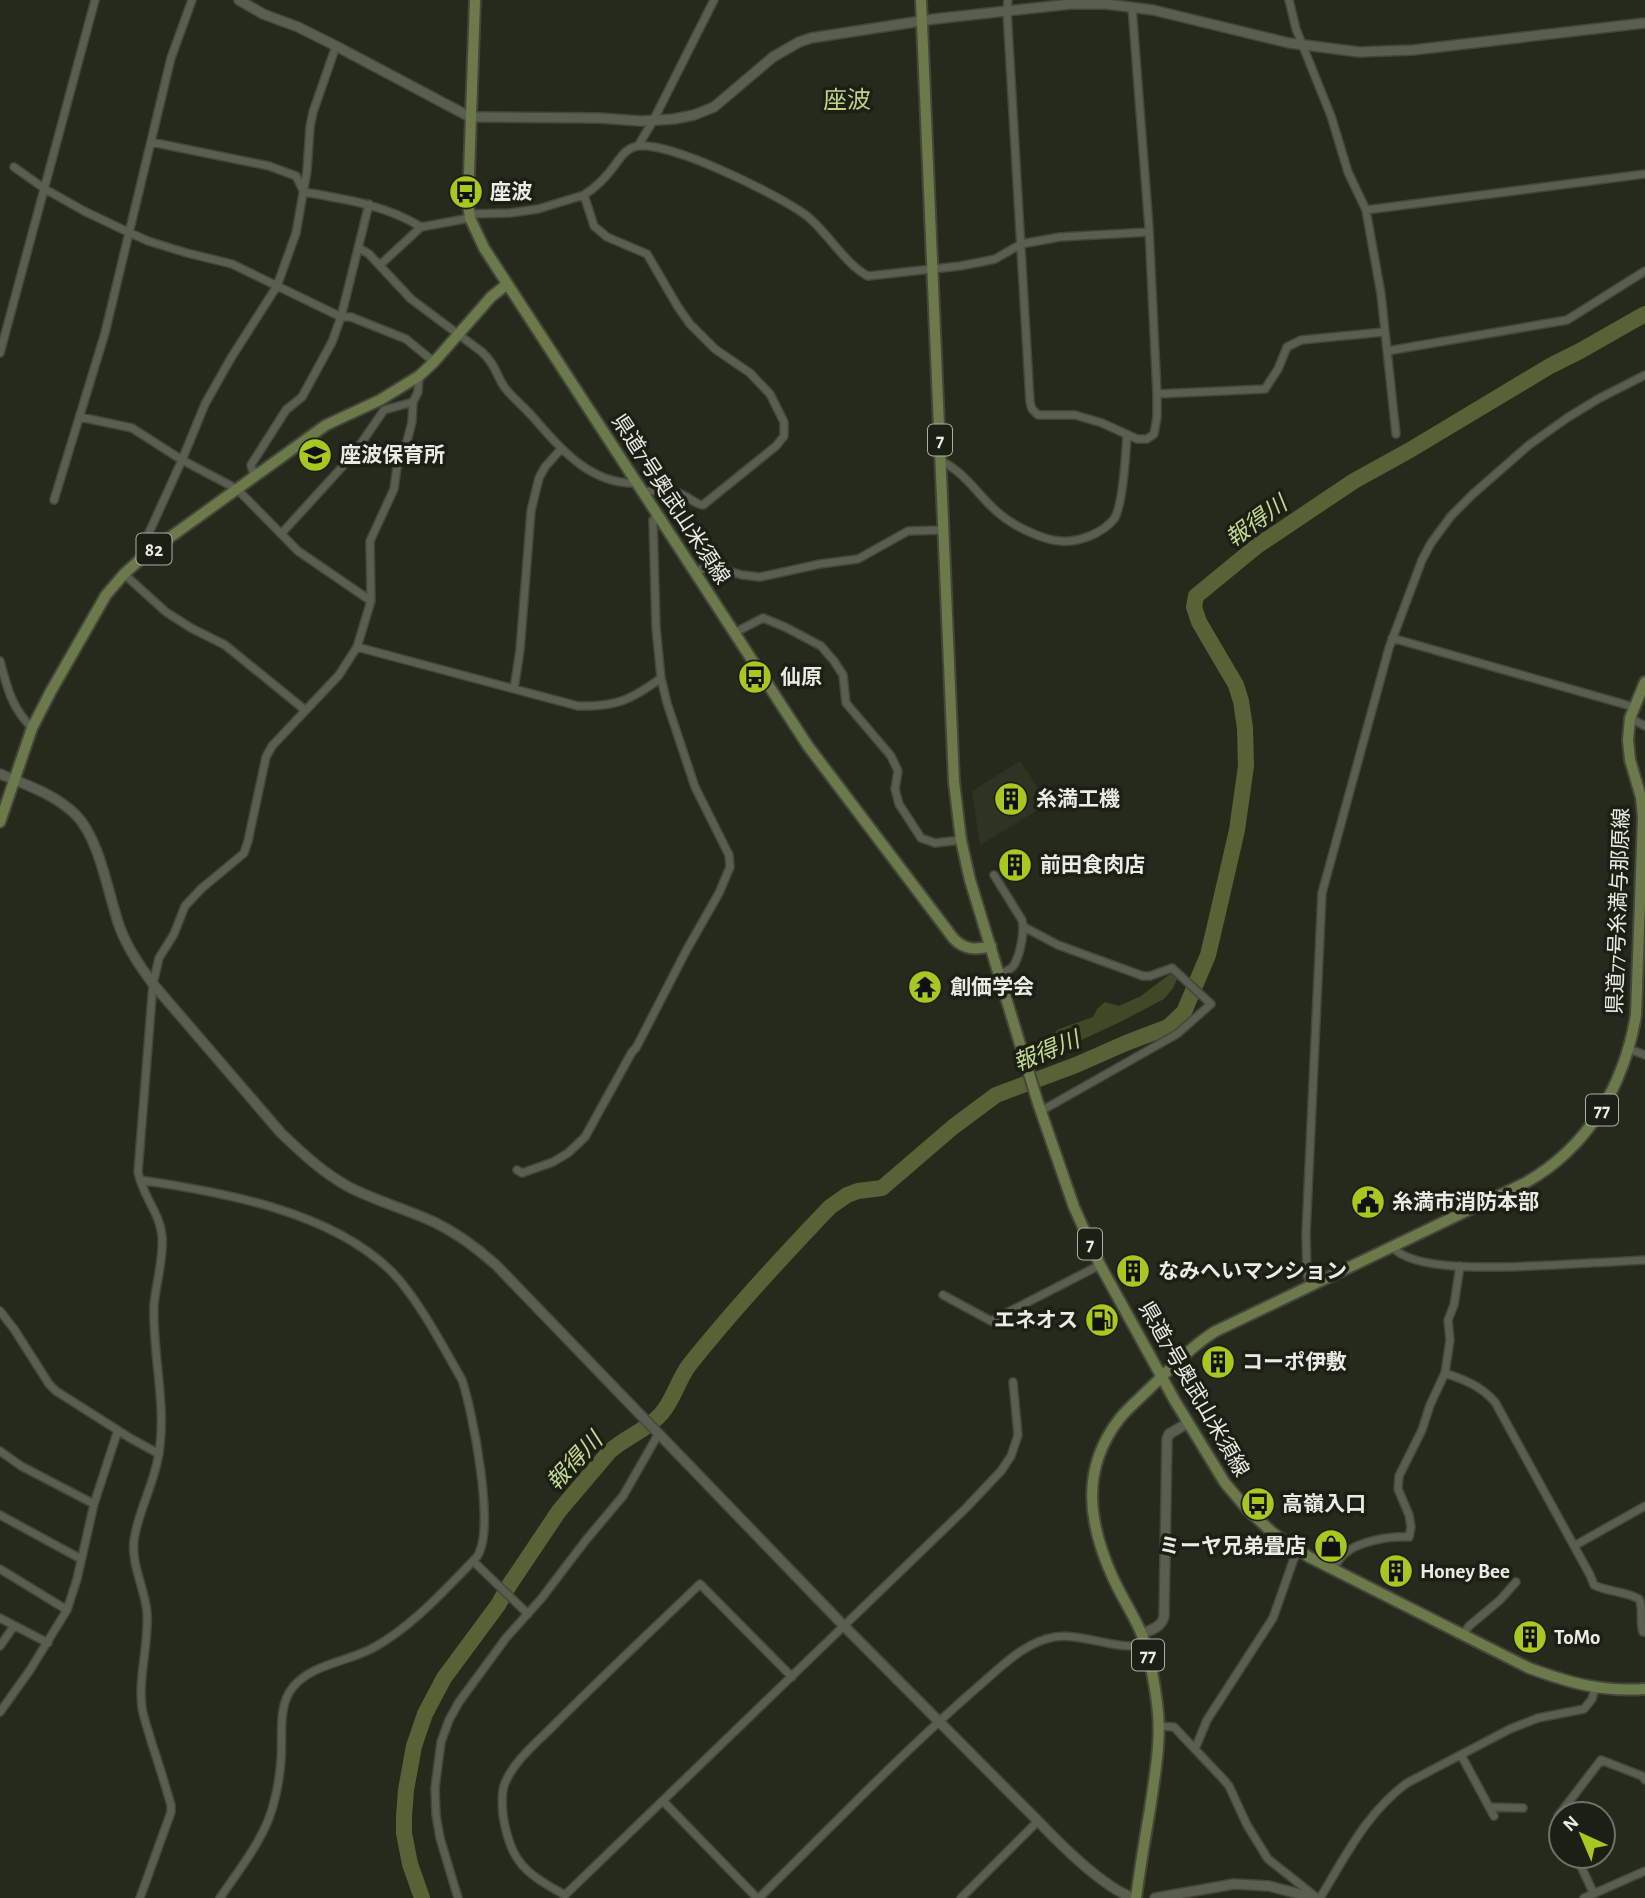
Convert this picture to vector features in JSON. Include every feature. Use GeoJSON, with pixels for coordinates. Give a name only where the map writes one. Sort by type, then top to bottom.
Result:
{"type":"FeatureCollection","features":[{"type":"Feature","properties":{"kind":"main road","name":"県道7号奥武山米須線"},"geometry":{"type":"LineString","coordinates":[[475,0],[468,185],[470,216],[484,248],[808,746],[954,939],[967,948],[991,946]]}},
{"type":"Feature","properties":{"kind":"main road","name":"県道7号奥武山米須線"},"geometry":{"type":"LineString","coordinates":[[921,0],[954,782],[961,841],[970,880],[1039,1107],[1074,1207],[1100,1265],[1188,1423],[1225,1483],[1241,1503],[1273,1533],[1332,1570],[1529,1668],[1563,1681],[1595,1688],[1645,1689]]}},
{"type":"Feature","properties":{"kind":"main road","name":"82"},"geometry":{"type":"LineString","coordinates":[[0,822],[32,728],[106,595],[124,574],[144,556],[326,425],[382,405],[434,362],[491,297],[506,285]]}},
{"type":"Feature","properties":{"kind":"main road","name":"県道77号糸満与那原線"},"geometry":{"type":"LineString","coordinates":[[1135,1898],[1156,1771],[1158,1726],[1154,1683],[1143,1640],[1113,1579],[1093,1518],[1092,1483],[1109,1433],[1162,1376],[1214,1332],[1525,1183],[1552,1166],[1581,1139],[1600,1113],[1616,1084],[1629,1049],[1637,1001],[1644,817],[1628,750],[1628,728],[1645,682]]}},
{"type":"Feature","properties":{"kind":"street"},"geometry":{"type":"LineString","coordinates":[[0,353],[95,0]]}},
{"type":"Feature","properties":{"kind":"street"},"geometry":{"type":"LineString","coordinates":[[54,500],[105,333],[171,58],[192,0]]}},
{"type":"Feature","properties":{"kind":"street"},"geometry":{"type":"LineString","coordinates":[[239,0],[336,46],[470,117],[653,121],[694,115],[714,107],[773,57],[811,38],[1071,4],[1106,4],[1153,10],[1289,43],[1380,52],[1645,23]]}},
{"type":"Feature","properties":{"kind":"street"},"geometry":{"type":"LineString","coordinates":[[638,146],[714,0]]}},
{"type":"Feature","properties":{"kind":"street"},"geometry":{"type":"LineString","coordinates":[[1008,0],[1032,409],[1038,415],[1074,415],[1137,439],[1147,439],[1154,434],[1157,394],[1149,232],[1132,8]]}},
{"type":"Feature","properties":{"kind":"street"},"geometry":{"type":"LineString","coordinates":[[1289,0],[1296,29],[1331,116],[1348,172],[1366,210],[1381,293],[1396,434]]}},
{"type":"Feature","properties":{"kind":"street"},"geometry":{"type":"LineString","coordinates":[[144,556],[142,548],[183,460],[205,404],[277,286],[296,233],[304,192],[313,111],[336,46]]}},
{"type":"Feature","properties":{"kind":"street"},"geometry":{"type":"LineString","coordinates":[[151,142],[269,166],[296,176],[304,192]]}},
{"type":"Feature","properties":{"kind":"street"},"geometry":{"type":"LineString","coordinates":[[380,265],[421,227],[470,216],[538,209],[584,195],[614,167],[621,156],[638,146],[657,147],[689,157],[783,201],[808,217],[868,276],[960,266],[995,259],[1021,244],[1060,237],[1149,232]]}},
{"type":"Feature","properties":{"kind":"street"},"geometry":{"type":"LineString","coordinates":[[14,167],[45,189],[128,232],[148,241],[232,264],[341,317],[351,317],[406,339],[434,362]]}},
{"type":"Feature","properties":{"kind":"street"},"geometry":{"type":"LineString","coordinates":[[1366,210],[1645,174]]}},
{"type":"Feature","properties":{"kind":"street"},"geometry":{"type":"LineString","coordinates":[[304,192],[369,204],[411,220],[421,227]]}},
{"type":"Feature","properties":{"kind":"street"},"geometry":{"type":"LineString","coordinates":[[359,248],[369,254],[411,299],[492,362],[505,387],[561,449],[610,481],[673,491],[686,495],[696,505],[703,505],[776,446],[784,436],[784,422],[770,394],[750,373],[715,349],[690,324],[647,254],[607,237],[594,226],[584,195]]}},
{"type":"Feature","properties":{"kind":"street"},"geometry":{"type":"LineString","coordinates":[[254,476],[251,465],[286,410],[302,397],[332,342],[341,317],[369,204]]}},
{"type":"Feature","properties":{"kind":"street"},"geometry":{"type":"LineString","coordinates":[[1387,351],[1567,320],[1645,271]]}},
{"type":"Feature","properties":{"kind":"street"},"geometry":{"type":"LineString","coordinates":[[1157,394],[1265,389],[1278,369],[1287,347],[1301,340],[1384,332]]}},
{"type":"Feature","properties":{"kind":"street"},"geometry":{"type":"LineString","coordinates":[[1311,1285],[1307,1275],[1306,1233],[1322,893],[1392,638],[1422,560],[1451,516],[1506,464],[1545,433],[1598,399],[1645,375]]}},
{"type":"Feature","properties":{"kind":"street"},"geometry":{"type":"LineString","coordinates":[[140,1898],[171,1812],[142,1707],[147,1610],[134,1556],[137,1527],[151,1490],[159,1454],[161,1399],[154,1334],[154,1303],[162,1234],[159,1221],[140,1180],[139,1157],[153,984],[159,958],[174,934],[185,906],[243,853],[266,757],[272,746],[340,675],[357,647],[371,601],[370,541],[394,489],[398,460],[412,422],[419,376]]}},
{"type":"Feature","properties":{"kind":"street"},"geometry":{"type":"LineString","coordinates":[[281,534],[353,455],[382,405],[413,402]]}},
{"type":"Feature","properties":{"kind":"street"},"geometry":{"type":"LineString","coordinates":[[80,417],[132,428],[237,489],[298,551],[371,601]]}},
{"type":"Feature","properties":{"kind":"street"},"geometry":{"type":"LineString","coordinates":[[941,461],[955,468],[1001,516],[1021,527],[1060,541],[1077,540],[1102,531],[1115,518],[1122,491],[1127,434]]}},
{"type":"Feature","properties":{"kind":"street"},"geometry":{"type":"LineString","coordinates":[[514,688],[520,650],[531,511],[539,478],[561,449]]}},
{"type":"Feature","properties":{"kind":"street"},"geometry":{"type":"LineString","coordinates":[[517,1170],[522,1173],[553,1162],[568,1153],[585,1137],[719,893],[730,867],[729,855],[695,787],[661,678],[656,627],[653,520],[659,516]]}},
{"type":"Feature","properties":{"kind":"street"},"geometry":{"type":"LineString","coordinates":[[694,570],[708,568],[760,577],[858,559],[908,531],[944,530]]}},
{"type":"Feature","properties":{"kind":"street"},"geometry":{"type":"LineString","coordinates":[[124,574],[166,612],[225,645],[305,710]]}},
{"type":"Feature","properties":{"kind":"street"},"geometry":{"type":"LineString","coordinates":[[734,633],[763,618],[821,646],[842,675],[846,704],[891,756],[898,771],[895,789],[899,804],[922,838],[934,843],[961,841]]}},
{"type":"Feature","properties":{"kind":"street"},"geometry":{"type":"LineString","coordinates":[[1392,638],[1632,712],[1645,726]]}},
{"type":"Feature","properties":{"kind":"street"},"geometry":{"type":"LineString","coordinates":[[357,647],[578,706],[599,707],[623,702],[661,678]]}},
{"type":"Feature","properties":{"kind":"street"},"geometry":{"type":"LineString","coordinates":[[0,661],[13,704],[32,728]]}},
{"type":"Feature","properties":{"kind":"street"},"geometry":{"type":"LineString","coordinates":[[0,774],[41,790],[77,816],[95,848],[130,950],[153,984],[281,1133],[328,1174],[350,1187],[457,1234],[496,1265],[844,1626],[1066,1849],[1118,1890],[1135,1898]]}},
{"type":"Feature","properties":{"kind":"street"},"geometry":{"type":"LineString","coordinates":[[994,875],[1024,926],[1014,965],[999,974]]}},
{"type":"Feature","properties":{"kind":"street"},"geometry":{"type":"LineString","coordinates":[[1024,926],[1058,944],[1143,976],[1172,968],[1211,1004],[1177,1034],[1039,1107]]}},
{"type":"Feature","properties":{"kind":"street"},"geometry":{"type":"LineString","coordinates":[[1629,1049],[1645,1055]]}},
{"type":"Feature","properties":{"kind":"street"},"geometry":{"type":"LineString","coordinates":[[140,1180],[213,1191],[312,1221],[349,1239],[392,1272],[409,1292],[462,1380],[484,1491],[484,1533],[480,1552],[474,1563],[407,1626],[362,1653],[305,1674],[291,1689],[283,1715],[281,1760],[275,1801],[254,1847],[219,1898]]}},
{"type":"Feature","properties":{"kind":"street"},"geometry":{"type":"LineString","coordinates":[[1392,1247],[1415,1259],[1460,1266],[1528,1266],[1645,1260]]}},
{"type":"Feature","properties":{"kind":"street"},"geometry":{"type":"LineString","coordinates":[[943,1295],[991,1321],[1100,1265]]}},
{"type":"Feature","properties":{"kind":"street"},"geometry":{"type":"LineString","coordinates":[[1332,1570],[1344,1553],[1359,1546],[1393,1536],[1409,1537],[1411,1527],[1398,1489],[1399,1476],[1422,1430],[1444,1373],[1450,1340],[1448,1320],[1454,1305],[1460,1266]]}},
{"type":"Feature","properties":{"kind":"street"},"geometry":{"type":"LineString","coordinates":[[0,1313],[14,1329],[49,1384],[159,1454]]}},
{"type":"Feature","properties":{"kind":"street"},"geometry":{"type":"LineString","coordinates":[[1444,1373],[1478,1387],[1495,1402],[1594,1586],[1633,1595],[1639,1599],[1642,1610],[1641,1626],[1645,1632]]}},
{"type":"Feature","properties":{"kind":"street"},"geometry":{"type":"LineString","coordinates":[[792,1677],[700,1584],[579,1700],[513,1768],[504,1785],[502,1805],[506,1834],[517,1860],[535,1879],[565,1895],[792,1677],[966,1508],[1006,1465],[1018,1435],[1013,1382]]}},
{"type":"Feature","properties":{"kind":"street"},"geometry":{"type":"LineString","coordinates":[[663,1801],[758,1898],[938,1722],[1021,1650],[1048,1638],[1068,1635],[1105,1644],[1134,1647],[1159,1626],[1164,1616],[1167,1439],[1169,1434],[1188,1423]]}},
{"type":"Feature","properties":{"kind":"street"},"geometry":{"type":"LineString","coordinates":[[0,1712],[48,1643],[67,1610],[78,1579],[94,1504],[118,1430]]}},
{"type":"Feature","properties":{"kind":"street"},"geometry":{"type":"LineString","coordinates":[[458,1898],[436,1815],[435,1788],[441,1742],[449,1720],[525,1612],[541,1600],[586,1539],[623,1496],[659,1433]]}},
{"type":"Feature","properties":{"kind":"street"},"geometry":{"type":"LineString","coordinates":[[0,1451],[21,1466],[94,1504]]}},
{"type":"Feature","properties":{"kind":"street"},"geometry":{"type":"LineString","coordinates":[[1574,1546],[1645,1506]]}},
{"type":"Feature","properties":{"kind":"street"},"geometry":{"type":"LineString","coordinates":[[0,1515],[81,1559]]}},
{"type":"Feature","properties":{"kind":"street"},"geometry":{"type":"LineString","coordinates":[[1195,1749],[1207,1720],[1273,1618],[1297,1550]]}},
{"type":"Feature","properties":{"kind":"street"},"geometry":{"type":"LineString","coordinates":[[474,1563],[525,1612]]}},
{"type":"Feature","properties":{"kind":"street"},"geometry":{"type":"LineString","coordinates":[[0,1569],[67,1610]]}},
{"type":"Feature","properties":{"kind":"street"},"geometry":{"type":"LineString","coordinates":[[1463,1635],[1469,1626],[1516,1583]]}},
{"type":"Feature","properties":{"kind":"street"},"geometry":{"type":"LineString","coordinates":[[0,1618],[48,1643]]}},
{"type":"Feature","properties":{"kind":"street"},"geometry":{"type":"LineString","coordinates":[[0,1646],[14,1626]]}},
{"type":"Feature","properties":{"kind":"street"},"geometry":{"type":"LineString","coordinates":[[1317,1898],[1365,1824],[1388,1798],[1407,1783],[1510,1729],[1538,1718],[1584,1709],[1592,1699],[1595,1688]]}},
{"type":"Feature","properties":{"kind":"street"},"geometry":{"type":"LineString","coordinates":[[1158,1726],[1174,1727],[1195,1749],[1229,1786],[1247,1825],[1268,1859],[1317,1898]]}},
{"type":"Feature","properties":{"kind":"street"},"geometry":{"type":"LineString","coordinates":[[1461,1755],[1494,1816]]}},
{"type":"Feature","properties":{"kind":"street"},"geometry":{"type":"LineString","coordinates":[[1570,1800],[1601,1760],[1643,1776],[1645,1780]]}},
{"type":"Feature","properties":{"kind":"street"},"geometry":{"type":"LineString","coordinates":[[1489,1807],[1523,1808]]}},
{"type":"Feature","properties":{"kind":"street"},"geometry":{"type":"LineString","coordinates":[[961,1898],[1038,1821]]}},
{"type":"Feature","properties":{"kind":"street"},"geometry":{"type":"LineString","coordinates":[[1583,1870],[1594,1894]]}},
{"type":"Feature","properties":{"kind":"street"},"geometry":{"type":"LineString","coordinates":[[1584,1898],[1645,1871]]}},
{"type":"Feature","properties":{"kind":"street"},"geometry":{"type":"LineString","coordinates":[[1155,1898],[1234,1884],[1269,1886],[1317,1898]]}},
{"type":"Feature","properties":{"kind":"shaded area"},"geometry":{"type":"Polygon","coordinates":[[[1020,761],[1044,797],[1036,811],[980,845],[972,791],[1020,761]]]}},
{"type":"Feature","properties":{"kind":"green space"},"geometry":{"type":"Polygon","coordinates":[[[1170,974],[1178,977],[1164,999],[1041,1059],[1039,1043],[1059,1029],[1093,1017],[1105,1002],[1119,1006],[1141,996],[1170,974]]]}},
{"type":"Feature","properties":{"kind":"waterway","name":"報得川"},"geometry":{"type":"LineString","coordinates":[[422,1898],[410,1864],[404,1833],[404,1816],[414,1746],[425,1714],[444,1678],[498,1605],[559,1511],[609,1452],[661,1414],[686,1370],[707,1344],[758,1284],[830,1207],[847,1195],[882,1188],[953,1127],[996,1095],[1168,1027],[1184,1012],[1208,955],[1237,830],[1246,766],[1241,701],[1236,685],[1199,622],[1194,607],[1196,596],[1257,546],[1354,481],[1550,366],[1645,314]]}},
{"type":"Feature","properties":{"kind":"place","name":"座波"},"geometry":{"type":"Point","coordinates":[466,192]}},
{"type":"Feature","properties":{"kind":"place","name":"座波保育所"},"geometry":{"type":"Point","coordinates":[315,455]}},
{"type":"Feature","properties":{"kind":"place","name":"仙原"},"geometry":{"type":"Point","coordinates":[755,677]}},
{"type":"Feature","properties":{"kind":"place","name":"糸満工機"},"geometry":{"type":"Point","coordinates":[1011,799]}},
{"type":"Feature","properties":{"kind":"place","name":"前田食肉店"},"geometry":{"type":"Point","coordinates":[1015,865]}},
{"type":"Feature","properties":{"kind":"place","name":"創価学会"},"geometry":{"type":"Point","coordinates":[925,987]}},
{"type":"Feature","properties":{"kind":"place","name":"糸満市消防本部"},"geometry":{"type":"Point","coordinates":[1368,1202]}},
{"type":"Feature","properties":{"kind":"place","name":"なみへいマンション"},"geometry":{"type":"Point","coordinates":[1133,1271]}},
{"type":"Feature","properties":{"kind":"place","name":"エネオス"},"geometry":{"type":"Point","coordinates":[1102,1320]}},
{"type":"Feature","properties":{"kind":"place","name":"コーポ伊敷"},"geometry":{"type":"Point","coordinates":[1218,1362]}},
{"type":"Feature","properties":{"kind":"place","name":"高嶺入口"},"geometry":{"type":"Point","coordinates":[1258,1504]}},
{"type":"Feature","properties":{"kind":"place","name":"ミーヤ兄弟畳店"},"geometry":{"type":"Point","coordinates":[1331,1546]}},
{"type":"Feature","properties":{"kind":"place","name":"Honey Bee"},"geometry":{"type":"Point","coordinates":[1396,1571]}},
{"type":"Feature","properties":{"kind":"place","name":"ToMo"},"geometry":{"type":"Point","coordinates":[1530,1637]}},
{"type":"Feature","properties":{"kind":"district","name":"座波"},"geometry":{"type":"Point","coordinates":[847,100]}}]}
